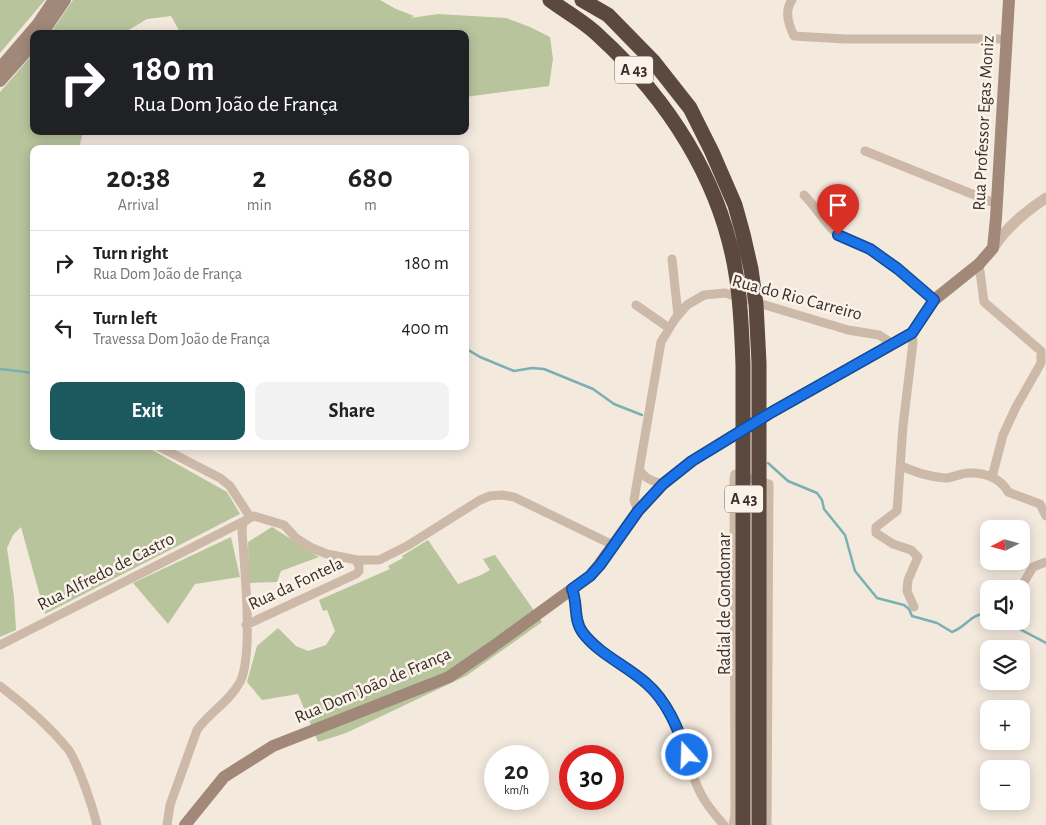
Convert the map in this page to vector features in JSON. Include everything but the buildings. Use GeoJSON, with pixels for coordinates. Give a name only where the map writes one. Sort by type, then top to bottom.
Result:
{"type":"FeatureCollection","features":[{"type":"Feature","properties":{"kind":"highway","name":"Radial de Gondomar"},"geometry":{"type":"LineString","coordinates":[[550,0],[598,34],[641,77],[674,121],[707,178],[720,210],[736,272],[744,365],[743,825]]}},
{"type":"Feature","properties":{"kind":"highway","name":"Radial de Gondomar"},"geometry":{"type":"LineString","coordinates":[[582,0],[608,16],[653,60],[690,108],[736,205],[751,269],[756,304],[759,373],[759,825]]}},
{"type":"Feature","properties":{"kind":"highway"},"geometry":{"type":"LineString","coordinates":[[593,0],[608,16]]}},
{"type":"Feature","properties":{"kind":"main road"},"geometry":{"type":"LineString","coordinates":[[33,30],[54,0]]}},
{"type":"Feature","properties":{"kind":"main road"},"geometry":{"type":"LineString","coordinates":[[45,30],[65,0]]}},
{"type":"Feature","properties":{"kind":"main road","name":"Rua Professor Egas Moniz"},"geometry":{"type":"LineString","coordinates":[[993,248],[1009,0]]}},
{"type":"Feature","properties":{"kind":"main road"},"geometry":{"type":"LineString","coordinates":[[0,68],[30,33]]}},
{"type":"Feature","properties":{"kind":"main road"},"geometry":{"type":"LineString","coordinates":[[0,81],[30,47]]}},
{"type":"Feature","properties":{"kind":"main road","name":"Rua Dom João de França"},"geometry":{"type":"LineString","coordinates":[[184,825],[224,777],[273,746],[449,677],[491,648],[590,576],[600,565],[638,511],[663,484],[692,461],[772,412],[912,333],[934,300],[979,264],[993,248]]}},
{"type":"Feature","properties":{"kind":"street"},"geometry":{"type":"LineString","coordinates":[[792,0],[787,11],[788,25],[794,36],[845,39],[1007,39]]}},
{"type":"Feature","properties":{"kind":"street"},"geometry":{"type":"LineString","coordinates":[[865,151],[997,204]]}},
{"type":"Feature","properties":{"kind":"street"},"geometry":{"type":"LineString","coordinates":[[804,195],[838,235],[870,249],[898,269],[934,300]]}},
{"type":"Feature","properties":{"kind":"street"},"geometry":{"type":"LineString","coordinates":[[993,248],[1016,222],[1046,198]]}},
{"type":"Feature","properties":{"kind":"street"},"geometry":{"type":"LineString","coordinates":[[672,259],[678,315]]}},
{"type":"Feature","properties":{"kind":"street"},"geometry":{"type":"LineString","coordinates":[[979,264],[984,302],[1041,351],[1041,364],[1016,406],[1003,435],[992,476]]}},
{"type":"Feature","properties":{"kind":"street","name":"Rua do Rio Carreiro"},"geometry":{"type":"LineString","coordinates":[[638,511],[634,500],[661,342],[678,315],[687,305],[704,295],[725,292],[826,324],[879,335],[893,344]]}},
{"type":"Feature","properties":{"kind":"street"},"geometry":{"type":"LineString","coordinates":[[636,305],[669,328]]}},
{"type":"Feature","properties":{"kind":"street"},"geometry":{"type":"LineString","coordinates":[[912,333],[913,342],[906,400],[897,511],[876,527],[876,533],[893,544],[911,550],[918,557],[908,580],[907,591],[914,607]]}},
{"type":"Feature","properties":{"kind":"street"},"geometry":{"type":"LineString","coordinates":[[166,450],[220,478],[230,486],[250,517],[244,523],[242,530],[246,625]]}},
{"type":"Feature","properties":{"kind":"street"},"geometry":{"type":"LineString","coordinates":[[901,466],[926,476],[948,478],[968,473],[992,476],[1008,492],[1040,504],[1046,516]]}},
{"type":"Feature","properties":{"kind":"street"},"geometry":{"type":"LineString","coordinates":[[639,469],[644,476],[652,481],[663,484]]}},
{"type":"Feature","properties":{"kind":"street"},"geometry":{"type":"LineString","coordinates":[[733,825],[735,814],[735,474],[769,484],[767,825]]}},
{"type":"Feature","properties":{"kind":"street","name":"Rua da Fontela"},"geometry":{"type":"LineString","coordinates":[[250,517],[254,516],[284,525],[296,538],[312,548],[327,554],[355,560],[379,560],[389,556],[480,500],[490,496],[502,495],[514,497],[532,505],[613,545]]}},
{"type":"Feature","properties":{"kind":"street","name":"Rua Alfredo de Castro"},"geometry":{"type":"LineString","coordinates":[[0,644],[250,517]]}},
{"type":"Feature","properties":{"kind":"street"},"geometry":{"type":"LineString","coordinates":[[226,529],[237,532],[243,540]]}},
{"type":"Feature","properties":{"kind":"street","name":"Rua da Fontela"},"geometry":{"type":"LineString","coordinates":[[167,825],[170,805],[197,730],[204,720],[234,691],[241,680],[247,647],[246,625],[356,574],[359,566],[355,560]]}},
{"type":"Feature","properties":{"kind":"street"},"geometry":{"type":"LineString","coordinates":[[1025,580],[1033,567],[1046,562]]}},
{"type":"Feature","properties":{"kind":"street"},"geometry":{"type":"LineString","coordinates":[[572,589],[576,622],[582,632],[598,649],[645,682],[660,697],[682,738],[701,794],[724,825]]}},
{"type":"Feature","properties":{"kind":"street"},"geometry":{"type":"LineString","coordinates":[[0,686],[42,722],[69,751],[82,778],[97,825]]}},
{"type":"Feature","properties":{"kind":"green space"},"geometry":{"type":"Polygon","coordinates":[[[0,0],[45,0],[0,53],[0,0]]]}},
{"type":"Feature","properties":{"kind":"green space"},"geometry":{"type":"Polygon","coordinates":[[[73,0],[380,0],[414,16],[411,18],[438,14],[506,18],[550,37],[553,59],[549,86],[469,96],[469,30],[179,30],[171,16],[147,19],[129,30],[53,30],[73,0]]]}},
{"type":"Feature","properties":{"kind":"green space"},"geometry":{"type":"Polygon","coordinates":[[[30,58],[30,135],[82,135],[80,145],[30,145],[30,450],[152,450],[227,492],[240,514],[45,614],[21,527],[13,535],[7,548],[14,597],[16,630],[0,637],[0,92],[30,58]]]}},
{"type":"Feature","properties":{"kind":"green space"},"geometry":{"type":"Polygon","coordinates":[[[272,527],[319,557],[281,571],[277,582],[249,583],[248,542],[272,527]]]}},
{"type":"Feature","properties":{"kind":"green space"},"geometry":{"type":"Polygon","coordinates":[[[231,537],[240,577],[195,584],[168,624],[133,583],[231,537]]]}},
{"type":"Feature","properties":{"kind":"green space"},"geometry":{"type":"Polygon","coordinates":[[[428,540],[458,584],[490,570],[483,559],[495,555],[542,622],[466,676],[346,733],[318,742],[298,694],[262,700],[247,682],[257,646],[278,628],[296,646],[308,651],[326,645],[335,631],[327,610],[323,611],[319,600],[390,569],[388,566],[428,540]]]}},
{"type":"Feature","properties":{"kind":"waterway"},"geometry":{"type":"LineString","coordinates":[[469,350],[514,371],[532,368],[544,369],[593,389],[614,404],[642,415]]}},
{"type":"Feature","properties":{"kind":"waterway"},"geometry":{"type":"LineString","coordinates":[[0,369],[30,373]]}},
{"type":"Feature","properties":{"kind":"waterway"},"geometry":{"type":"LineString","coordinates":[[768,463],[788,481],[817,493],[822,500],[824,509],[845,535],[855,571],[877,598],[904,605],[909,609],[912,616],[937,623],[952,632],[980,615]]}},
{"type":"Feature","properties":{"kind":"waterway"},"geometry":{"type":"LineString","coordinates":[[1022,630],[1046,643]]}},
{"type":"Feature","properties":{"kind":"route"},"geometry":{"type":"LineString","coordinates":[[687,755],[682,738],[660,697],[645,682],[598,649],[582,632],[576,622],[572,589],[590,576],[600,565],[638,511],[663,484],[692,461],[772,412],[912,333],[934,300],[898,269],[870,249],[838,235]]}}]}
